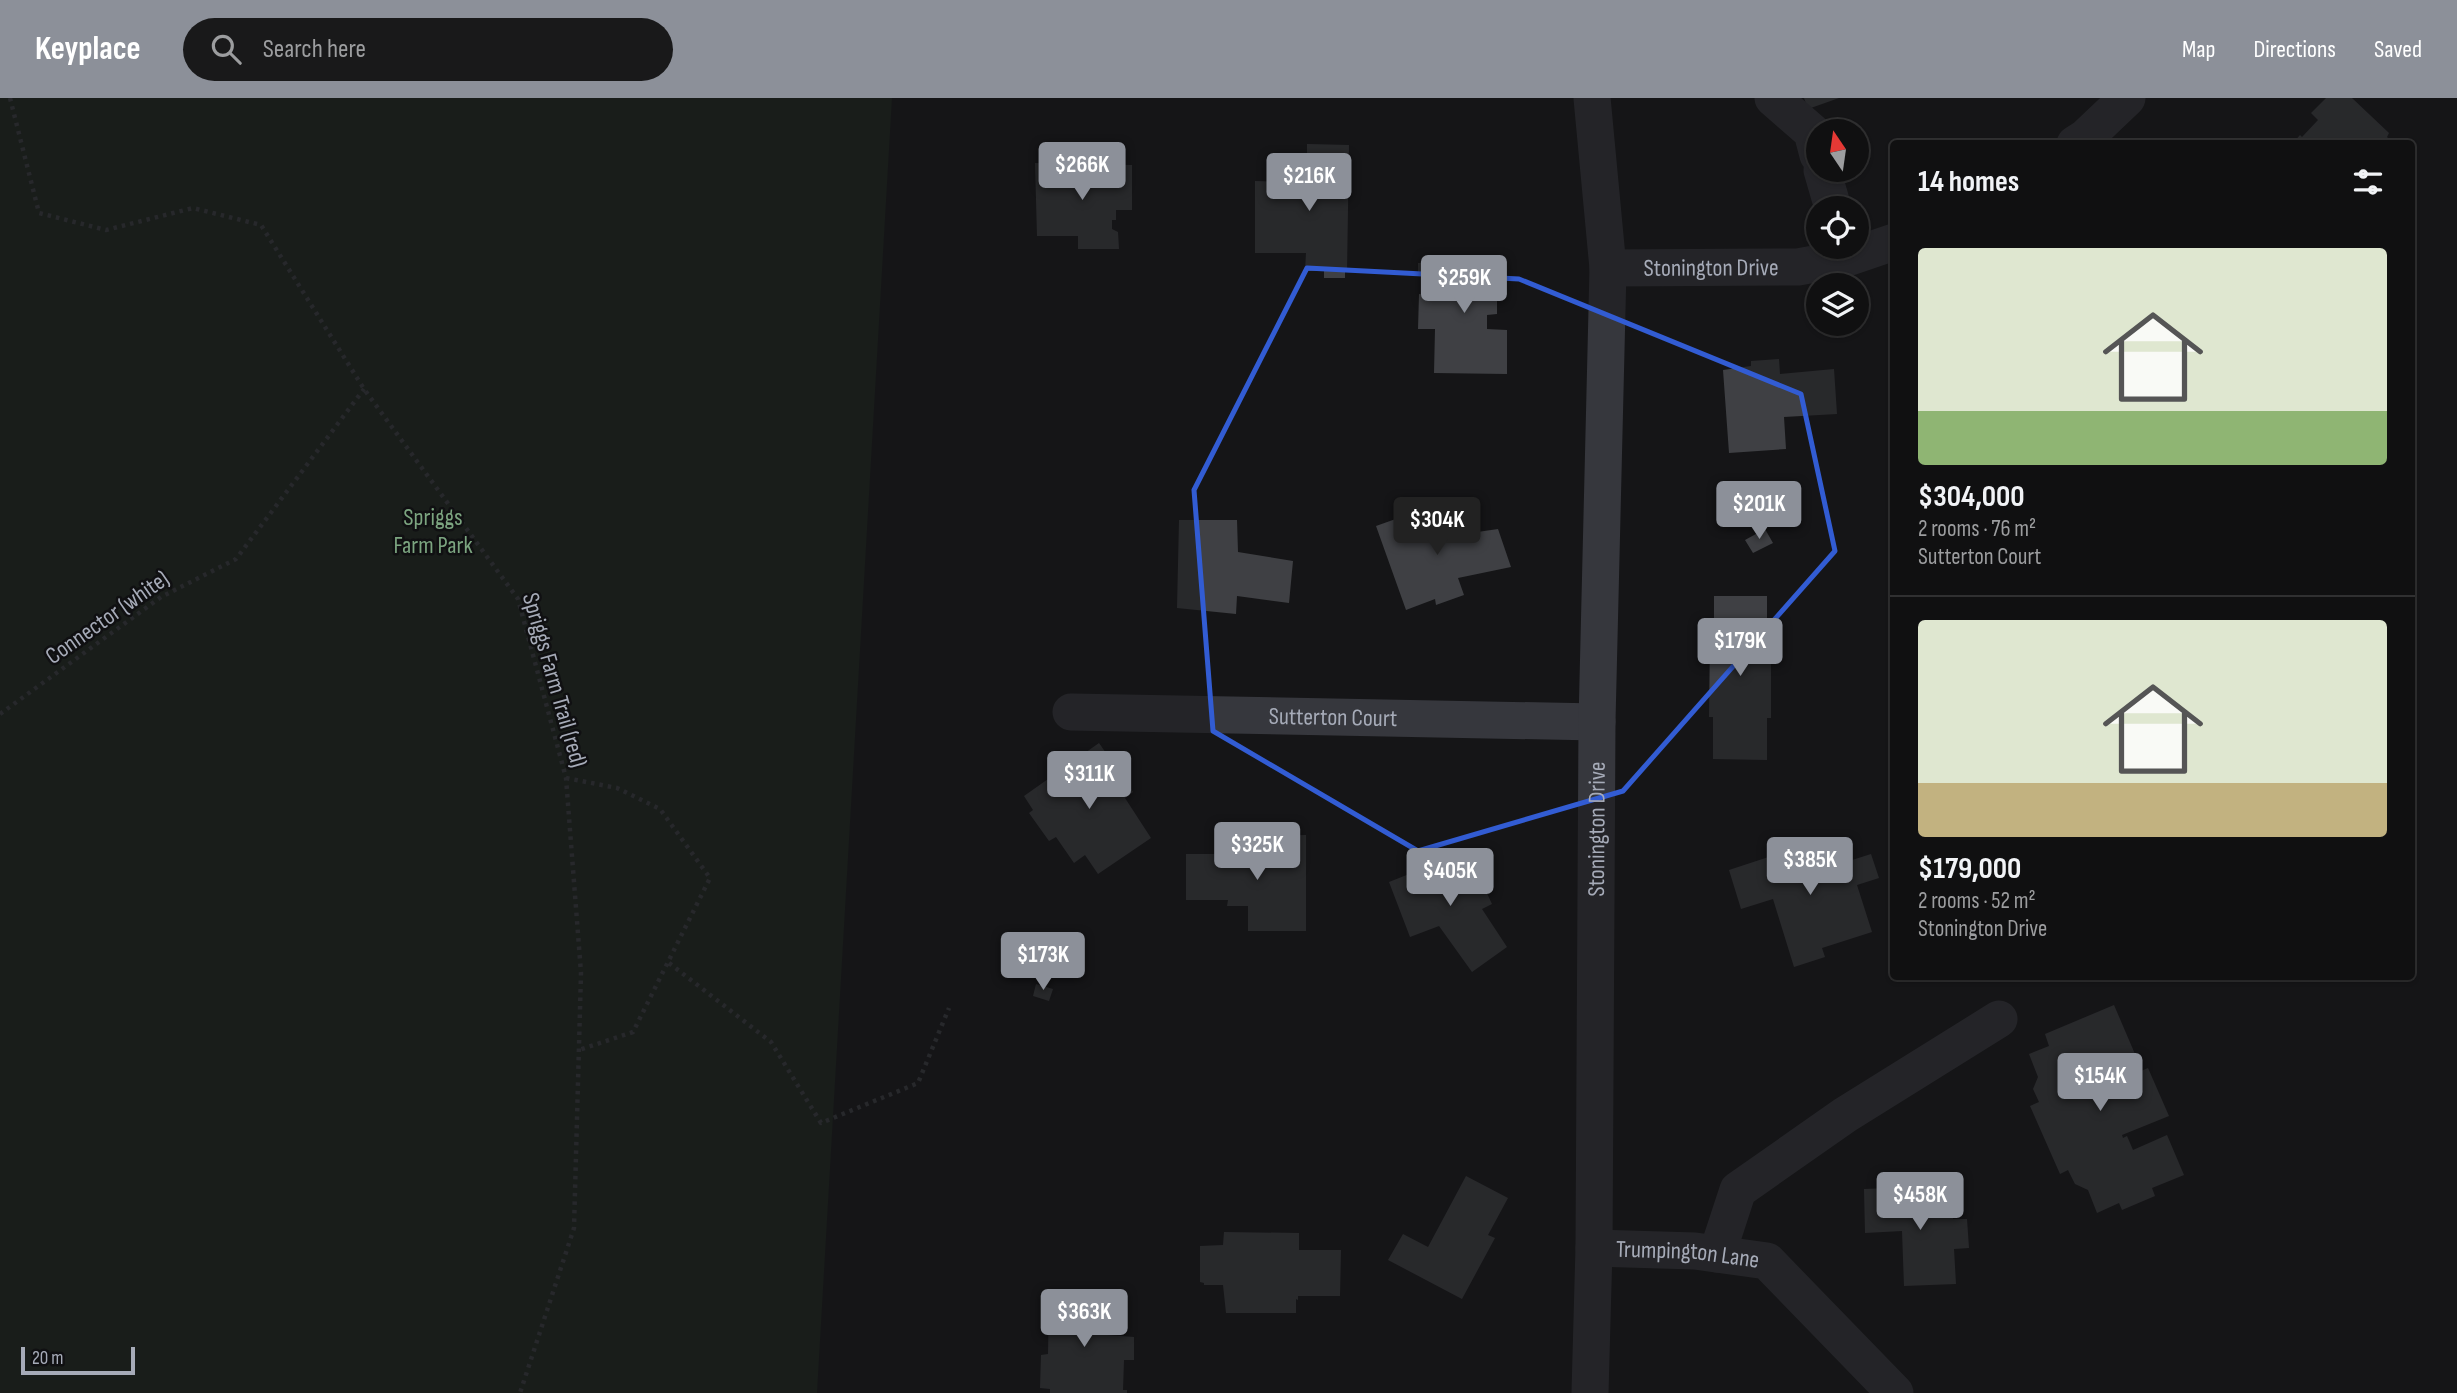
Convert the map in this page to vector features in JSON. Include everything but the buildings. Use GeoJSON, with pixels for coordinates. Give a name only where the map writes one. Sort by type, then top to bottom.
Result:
{"type":"FeatureCollection","features":[{"type":"Feature","properties":{"kind":"street","name":"Stonington Drive"},"geometry":{"type":"LineString","coordinates":[[1590,1393],[1594,1248],[1597,722],[1608,268],[1592,98]]}},
{"type":"Feature","properties":{"kind":"street"},"geometry":{"type":"LineString","coordinates":[[1773,98],[1806,127]]}},
{"type":"Feature","properties":{"kind":"street"},"geometry":{"type":"LineString","coordinates":[[2085,140],[2127,98]]}},
{"type":"Feature","properties":{"kind":"street","name":"Stonington Drive"},"geometry":{"type":"LineString","coordinates":[[1869,247],[1890,243]]}},
{"type":"Feature","properties":{"kind":"street","name":"Stonington Drive"},"geometry":{"type":"LineString","coordinates":[[1608,268],[1798,267],[1824,259]]}},
{"type":"Feature","properties":{"kind":"street","name":"Sutterton Court"},"geometry":{"type":"LineString","coordinates":[[1072,712],[1597,722]]}},
{"type":"Feature","properties":{"kind":"street"},"geometry":{"type":"LineString","coordinates":[[1717,1254],[1738,1190],[1845,1115],[1999,1019]]}},
{"type":"Feature","properties":{"kind":"street","name":"Trumpington Lane"},"geometry":{"type":"LineString","coordinates":[[1594,1248],[1695,1251],[1767,1261],[1895,1393]]}},
{"type":"Feature","properties":{"kind":"path","name":"Spriggs Farm Trail (red)"},"geometry":{"type":"LineString","coordinates":[[10,98],[39,213],[106,230],[193,208],[261,225],[364,388],[518,599],[566,778],[581,973],[574,1228],[520,1393]]}},
{"type":"Feature","properties":{"kind":"path","name":"Connector (white)"},"geometry":{"type":"LineString","coordinates":[[0,714],[161,597],[236,559],[364,388]]}},
{"type":"Feature","properties":{"kind":"path"},"geometry":{"type":"LineString","coordinates":[[566,778],[617,788],[660,809],[710,878],[633,1032],[579,1050]]}},
{"type":"Feature","properties":{"kind":"path"},"geometry":{"type":"LineString","coordinates":[[669,963],[771,1042],[821,1123],[918,1083],[950,1008]]}},
{"type":"Feature","properties":{"kind":"highlighted area"},"geometry":{"type":"Polygon","coordinates":[[[1307,268],[1519,279],[1801,394],[1835,551],[1623,791],[1418,851],[1213,731],[1194,490],[1307,268]]]}},
{"type":"Feature","properties":{"kind":"green space","name":"Spriggs Farm Park"},"geometry":{"type":"Polygon","coordinates":[[[0,98],[892,98],[817,1393],[0,1393],[0,98]]]}}]}
